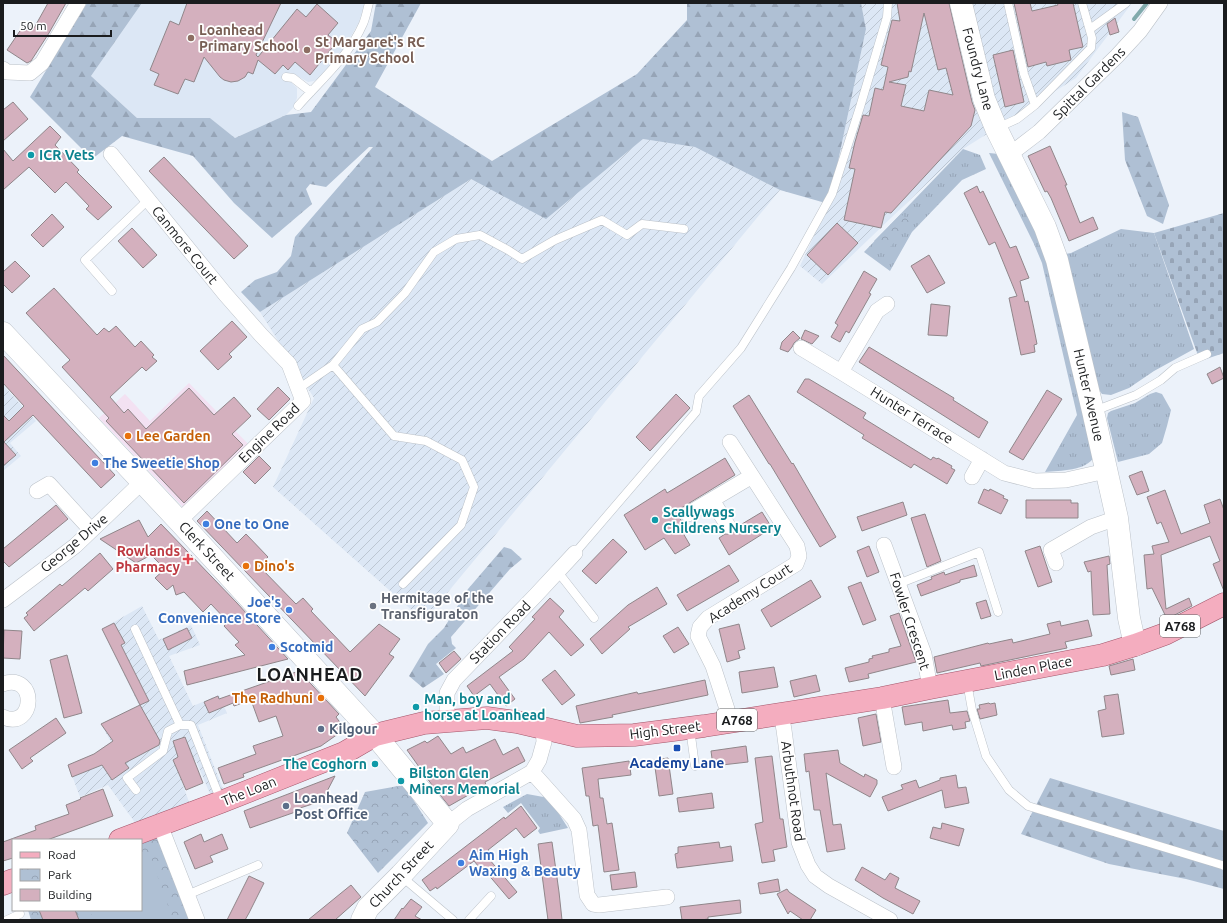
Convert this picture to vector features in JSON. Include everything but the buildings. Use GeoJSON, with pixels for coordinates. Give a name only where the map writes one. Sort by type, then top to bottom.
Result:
{"type":"FeatureCollection","features":[{"type":"Feature","properties":{"kind":"main road","name":"A768"},"geometry":{"type":"LineString","coordinates":[[1135,645],[1165,634],[1224,604]]}},
{"type":"Feature","properties":{"kind":"main road","name":"Linden Place"},"geometry":{"type":"LineString","coordinates":[[930,688],[1102,655],[1135,645]]}},
{"type":"Feature","properties":{"kind":"main road","name":"High Street"},"geometry":{"type":"LineString","coordinates":[[375,735],[424,723],[487,718],[517,722],[577,736],[634,735],[690,728],[882,698],[930,688]]}},
{"type":"Feature","properties":{"kind":"main road","name":"The Loan"},"geometry":{"type":"LineString","coordinates":[[123,839],[344,753],[375,735]]}},
{"type":"Feature","properties":{"kind":"street"},"geometry":{"type":"LineString","coordinates":[[3,69],[7,72],[30,73],[42,63],[78,3]]}},
{"type":"Feature","properties":{"kind":"street","name":"Foundry Lane"},"geometry":{"type":"LineString","coordinates":[[961,3],[984,99],[1009,155]]}},
{"type":"Feature","properties":{"kind":"street","name":"Spittal Gardens"},"geometry":{"type":"LineString","coordinates":[[1009,155],[1039,132],[1117,56],[1140,31],[1160,3]]}},
{"type":"Feature","properties":{"kind":"street","name":"Canmore Court"},"geometry":{"type":"LineString","coordinates":[[111,154],[225,294],[261,335]]}},
{"type":"Feature","properties":{"kind":"street","name":"Hunter Avenue"},"geometry":{"type":"LineString","coordinates":[[1009,155],[1045,227],[1057,260],[1117,518],[1129,618],[1135,645]]}},
{"type":"Feature","properties":{"kind":"street"},"geometry":{"type":"LineString","coordinates":[[841,372],[877,311],[887,304]]}},
{"type":"Feature","properties":{"kind":"street","name":"Engine Road"},"geometry":{"type":"LineString","coordinates":[[179,521],[303,401],[289,364],[261,335]]}},
{"type":"Feature","properties":{"kind":"street","name":"Clerk Street"},"geometry":{"type":"LineString","coordinates":[[4,337],[179,521],[375,735],[448,824]]}},
{"type":"Feature","properties":{"kind":"street","name":"Hunter Terrace"},"geometry":{"type":"LineString","coordinates":[[800,348],[1004,473],[1035,481],[1066,480],[1106,471]]}},
{"type":"Feature","properties":{"kind":"street","name":"Academy Court"},"geometry":{"type":"LineString","coordinates":[[730,442],[797,546],[799,556],[796,564],[708,618],[700,627],[698,636],[713,666],[728,709],[730,721]]}},
{"type":"Feature","properties":{"kind":"street"},"geometry":{"type":"LineString","coordinates":[[972,477],[982,459]]}},
{"type":"Feature","properties":{"kind":"street"},"geometry":{"type":"LineString","coordinates":[[688,514],[752,476]]}},
{"type":"Feature","properties":{"kind":"street","name":"George Drive"},"geometry":{"type":"LineString","coordinates":[[3,600],[75,546],[142,482]]}},
{"type":"Feature","properties":{"kind":"street"},"geometry":{"type":"LineString","coordinates":[[37,491],[49,484],[91,530]]}},
{"type":"Feature","properties":{"kind":"street"},"geometry":{"type":"LineString","coordinates":[[712,500],[728,526]]}},
{"type":"Feature","properties":{"kind":"street"},"geometry":{"type":"LineString","coordinates":[[1056,563],[1050,550],[1091,527],[1117,518]]}},
{"type":"Feature","properties":{"kind":"street","name":"Fowler Crescent"},"geometry":{"type":"LineString","coordinates":[[889,550],[898,584],[924,654],[930,688]]}},
{"type":"Feature","properties":{"kind":"street","name":"Station Road"},"geometry":{"type":"LineString","coordinates":[[447,721],[447,693],[454,680],[575,553]]}},
{"type":"Feature","properties":{"kind":"street"},"geometry":{"type":"LineString","coordinates":[[3,684],[8,682],[20,685],[25,689],[29,701],[28,707],[19,717],[13,719],[3,717]]}},
{"type":"Feature","properties":{"kind":"street"},"geometry":{"type":"LineString","coordinates":[[882,698],[894,767]]}},
{"type":"Feature","properties":{"kind":"street","name":"Arbuthnot Road"},"geometry":{"type":"LineString","coordinates":[[781,713],[799,842],[808,865],[815,876],[829,886],[890,920]]}},
{"type":"Feature","properties":{"kind":"street"},"geometry":{"type":"LineString","coordinates":[[448,824],[467,809],[532,772],[544,742],[543,728]]}},
{"type":"Feature","properties":{"kind":"street"},"geometry":{"type":"LineString","coordinates":[[532,772],[574,819],[579,830],[587,895],[593,904],[599,905],[667,897]]}},
{"type":"Feature","properties":{"kind":"street","name":"Church Street"},"geometry":{"type":"LineString","coordinates":[[359,919],[448,824]]}},
{"type":"Feature","properties":{"kind":"street"},"geometry":{"type":"LineString","coordinates":[[160,825],[197,920]]}},
{"type":"Feature","properties":{"kind":"lane"},"geometry":{"type":"LineString","coordinates":[[298,106],[351,46],[364,23],[369,3]]}},
{"type":"Feature","properties":{"kind":"lane"},"geometry":{"type":"LineString","coordinates":[[575,553],[696,412],[700,396],[741,348],[791,268],[832,194],[887,17],[888,3]]}},
{"type":"Feature","properties":{"kind":"lane"},"geometry":{"type":"LineString","coordinates":[[1008,3],[1024,74],[1035,105]]}},
{"type":"Feature","properties":{"kind":"lane"},"geometry":{"type":"LineString","coordinates":[[996,128],[1017,119],[1035,105],[1091,48],[1092,42],[1090,29],[1082,3]]}},
{"type":"Feature","properties":{"kind":"lane"},"geometry":{"type":"LineString","coordinates":[[1090,29],[1126,3]]}},
{"type":"Feature","properties":{"kind":"lane"},"geometry":{"type":"LineString","coordinates":[[286,77],[293,78],[311,92]]}},
{"type":"Feature","properties":{"kind":"lane"},"geometry":{"type":"LineString","coordinates":[[112,290],[86,260],[148,200]]}},
{"type":"Feature","properties":{"kind":"lane"},"geometry":{"type":"LineString","coordinates":[[298,389],[333,365],[362,329],[377,322],[405,293],[434,252],[456,240],[480,235],[522,259],[555,240],[602,220],[627,235],[642,224],[684,229]]}},
{"type":"Feature","properties":{"kind":"lane"},"geometry":{"type":"LineString","coordinates":[[1093,411],[1136,395],[1161,380],[1175,368],[1207,354]]}},
{"type":"Feature","properties":{"kind":"lane"},"geometry":{"type":"LineString","coordinates":[[333,365],[394,436],[426,441],[462,460],[474,487],[461,525],[403,584]]}},
{"type":"Feature","properties":{"kind":"lane"},"geometry":{"type":"LineString","coordinates":[[898,584],[979,552],[998,612]]}},
{"type":"Feature","properties":{"kind":"lane"},"geometry":{"type":"LineString","coordinates":[[558,572],[594,618]]}},
{"type":"Feature","properties":{"kind":"lane"},"geometry":{"type":"LineString","coordinates":[[135,629],[180,725]]}},
{"type":"Feature","properties":{"kind":"lane"},"geometry":{"type":"LineString","coordinates":[[966,681],[972,710],[986,756],[1009,790],[1028,806],[1224,866]]}},
{"type":"Feature","properties":{"kind":"lane"},"geometry":{"type":"LineString","coordinates":[[136,790],[127,778],[163,752],[168,731],[180,725],[191,725],[221,802]]}},
{"type":"Feature","properties":{"kind":"lane"},"geometry":{"type":"LineString","coordinates":[[690,728],[695,766]]}},
{"type":"Feature","properties":{"kind":"lane"},"geometry":{"type":"LineString","coordinates":[[187,895],[258,865]]}},
{"type":"Feature","properties":{"kind":"lane"},"geometry":{"type":"LineString","coordinates":[[401,875],[453,920]]}},
{"type":"Feature","properties":{"kind":"lane"},"geometry":{"type":"LineString","coordinates":[[469,920],[491,896]]}},
{"type":"Feature","properties":{"kind":"lane"},"geometry":{"type":"LineString","coordinates":[[7,920],[20,914],[19,911]]}},
{"type":"Feature","properties":{"kind":"shaded area","name":"Loanhead Primary School"},"geometry":{"type":"Polygon","coordinates":[[[142,3],[365,3],[359,22],[350,38],[335,61],[320,78],[308,82],[292,73],[285,73],[286,81],[291,82],[297,88],[297,98],[293,108],[286,115],[235,138],[210,118],[137,118],[91,76],[142,3]]]}},
{"type":"Feature","properties":{"kind":"shaded area"},"geometry":{"type":"Polygon","coordinates":[[[861,3],[1132,3],[1076,78],[963,149],[822,284],[800,266],[829,204],[866,29],[861,3]]]}},
{"type":"Feature","properties":{"kind":"shaded area"},"geometry":{"type":"Polygon","coordinates":[[[643,139],[695,147],[780,190],[424,621],[273,487],[314,398],[260,312],[471,179],[546,218],[643,139]]]}},
{"type":"Feature","properties":{"kind":"shaded area"},"geometry":{"type":"Polygon","coordinates":[[[189,383],[248,444],[183,507],[99,418],[125,394],[150,421],[189,383]]]}},
{"type":"Feature","properties":{"kind":"shaded area"},"geometry":{"type":"Polygon","coordinates":[[[3,385],[36,421],[10,443],[21,456],[3,471],[3,385]]]}},
{"type":"Feature","properties":{"kind":"shaded area"},"geometry":{"type":"Polygon","coordinates":[[[142,606],[159,640],[191,625],[200,645],[169,656],[193,706],[219,695],[227,713],[198,725],[223,789],[210,794],[196,761],[177,768],[189,802],[136,824],[108,785],[80,797],[68,765],[94,754],[111,742],[101,724],[139,705],[102,629],[142,606]]]}},
{"type":"Feature","properties":{"kind":"green space"},"geometry":{"type":"Polygon","coordinates":[[[87,3],[142,3],[91,76],[137,118],[210,118],[235,138],[286,115],[311,112],[371,31],[376,3],[421,3],[375,87],[492,161],[637,74],[687,20],[687,3],[861,3],[866,29],[829,204],[780,190],[695,147],[643,139],[546,219],[471,179],[260,312],[241,292],[255,280],[277,272],[291,256],[295,237],[373,147],[369,147],[326,187],[310,184],[306,189],[312,204],[272,238],[234,203],[193,156],[122,136],[92,159],[30,97],[87,3]]]}},
{"type":"Feature","properties":{"kind":"green space"},"geometry":{"type":"Polygon","coordinates":[[[1122,112],[1138,117],[1169,205],[1163,224],[1147,216],[1125,160],[1122,112]]]}},
{"type":"Feature","properties":{"kind":"green space"},"geometry":{"type":"Polygon","coordinates":[[[963,149],[980,155],[986,169],[962,180],[912,232],[890,271],[864,252],[963,149]]]}},
{"type":"Feature","properties":{"kind":"green space"},"geometry":{"type":"Polygon","coordinates":[[[989,153],[999,154],[1039,230],[1095,456],[1091,461],[1079,468],[1045,472],[1077,415],[1042,263],[989,153]]]}},
{"type":"Feature","properties":{"kind":"green space"},"geometry":{"type":"Polygon","coordinates":[[[1224,213],[1224,353],[1200,361],[1154,233],[1224,213]]]}},
{"type":"Feature","properties":{"kind":"green space"},"geometry":{"type":"Polygon","coordinates":[[[901,214],[911,223],[885,253],[874,241],[901,214]]]}},
{"type":"Feature","properties":{"kind":"green space"},"geometry":{"type":"Polygon","coordinates":[[[1121,229],[1154,233],[1194,349],[1154,371],[1129,388],[1111,395],[1102,394],[1099,390],[1065,254],[1071,253],[1121,229]]]}},
{"type":"Feature","properties":{"kind":"green space"},"geometry":{"type":"Polygon","coordinates":[[[1156,392],[1162,394],[1171,410],[1162,443],[1149,454],[1118,462],[1107,418],[1108,413],[1135,403],[1156,392]]]}},
{"type":"Feature","properties":{"kind":"green space"},"geometry":{"type":"Polygon","coordinates":[[[504,547],[511,549],[522,559],[510,569],[451,637],[452,644],[456,648],[436,664],[444,674],[423,688],[409,676],[428,644],[444,628],[468,589],[504,547]]]}},
{"type":"Feature","properties":{"kind":"green space"},"geometry":{"type":"Polygon","coordinates":[[[1050,778],[1224,831],[1224,889],[1186,879],[1109,864],[1021,834],[1050,778]]]}},
{"type":"Feature","properties":{"kind":"green space"},"geometry":{"type":"Polygon","coordinates":[[[404,785],[428,823],[378,873],[347,833],[365,792],[404,785]]]}},
{"type":"Feature","properties":{"kind":"green space"},"geometry":{"type":"Polygon","coordinates":[[[527,794],[549,798],[568,828],[540,834],[538,831],[540,828],[521,803],[508,813],[503,807],[527,794]]]}},
{"type":"Feature","properties":{"kind":"green space"},"geometry":{"type":"Polygon","coordinates":[[[158,836],[191,920],[31,920],[28,911],[142,911],[142,842],[158,836]]]}},
{"type":"Feature","properties":{"kind":"green space"},"geometry":{"type":"Polygon","coordinates":[[[150,855],[173,920],[94,920],[90,911],[142,911],[142,858],[150,855]]]}},
{"type":"Feature","properties":{"kind":"waterway"},"geometry":{"type":"LineString","coordinates":[[1134,19],[1147,3]]}},
{"type":"Feature","properties":{"kind":"place","name":"Loanhead Primary School"},"geometry":{"type":"Point","coordinates":[191,38]}},
{"type":"Feature","properties":{"kind":"place","name":"St Margaret's RC Primary School"},"geometry":{"type":"Point","coordinates":[307,50]}},
{"type":"Feature","properties":{"kind":"place","name":"ICR Vets"},"geometry":{"type":"Point","coordinates":[31,155]}},
{"type":"Feature","properties":{"kind":"place","name":"Lee Garden"},"geometry":{"type":"Point","coordinates":[128,436]}},
{"type":"Feature","properties":{"kind":"place","name":"The Sweetie Shop"},"geometry":{"type":"Point","coordinates":[95,463]}},
{"type":"Feature","properties":{"kind":"place","name":"Scallywags Childrens Nursery"},"geometry":{"type":"Point","coordinates":[655,520]}},
{"type":"Feature","properties":{"kind":"place","name":"One to One"},"geometry":{"type":"Point","coordinates":[206,524]}},
{"type":"Feature","properties":{"kind":"place","name":"Rowlands Pharmacy"},"geometry":{"type":"Point","coordinates":[188,559]}},
{"type":"Feature","properties":{"kind":"place","name":"Dino's"},"geometry":{"type":"Point","coordinates":[246,566]}},
{"type":"Feature","properties":{"kind":"place","name":"Hermitage of the Transfiguraton"},"geometry":{"type":"Point","coordinates":[373,606]}},
{"type":"Feature","properties":{"kind":"place","name":"Joe's Convenience Store"},"geometry":{"type":"Point","coordinates":[289,610]}},
{"type":"Feature","properties":{"kind":"place","name":"Scotmid"},"geometry":{"type":"Point","coordinates":[272,647]}},
{"type":"Feature","properties":{"kind":"place","name":"The Radhuni"},"geometry":{"type":"Point","coordinates":[321,698]}},
{"type":"Feature","properties":{"kind":"place","name":"Man, boy and horse at Loanhead"},"geometry":{"type":"Point","coordinates":[416,707]}},
{"type":"Feature","properties":{"kind":"place","name":"Kilgour"},"geometry":{"type":"Point","coordinates":[321,729]}},
{"type":"Feature","properties":{"kind":"place","name":"Academy Lane"},"geometry":{"type":"Point","coordinates":[677,748]}},
{"type":"Feature","properties":{"kind":"place","name":"The Coghorn"},"geometry":{"type":"Point","coordinates":[375,764]}},
{"type":"Feature","properties":{"kind":"place","name":"Bilston Glen Miners Memorial"},"geometry":{"type":"Point","coordinates":[401,781]}},
{"type":"Feature","properties":{"kind":"place","name":"Loanhead Post Office"},"geometry":{"type":"Point","coordinates":[286,806]}},
{"type":"Feature","properties":{"kind":"place","name":"Aim High Waxing & Beauty"},"geometry":{"type":"Point","coordinates":[461,863]}},
{"type":"Feature","properties":{"kind":"district","name":"LOANHEAD"},"geometry":{"type":"Point","coordinates":[310,674]}}]}
